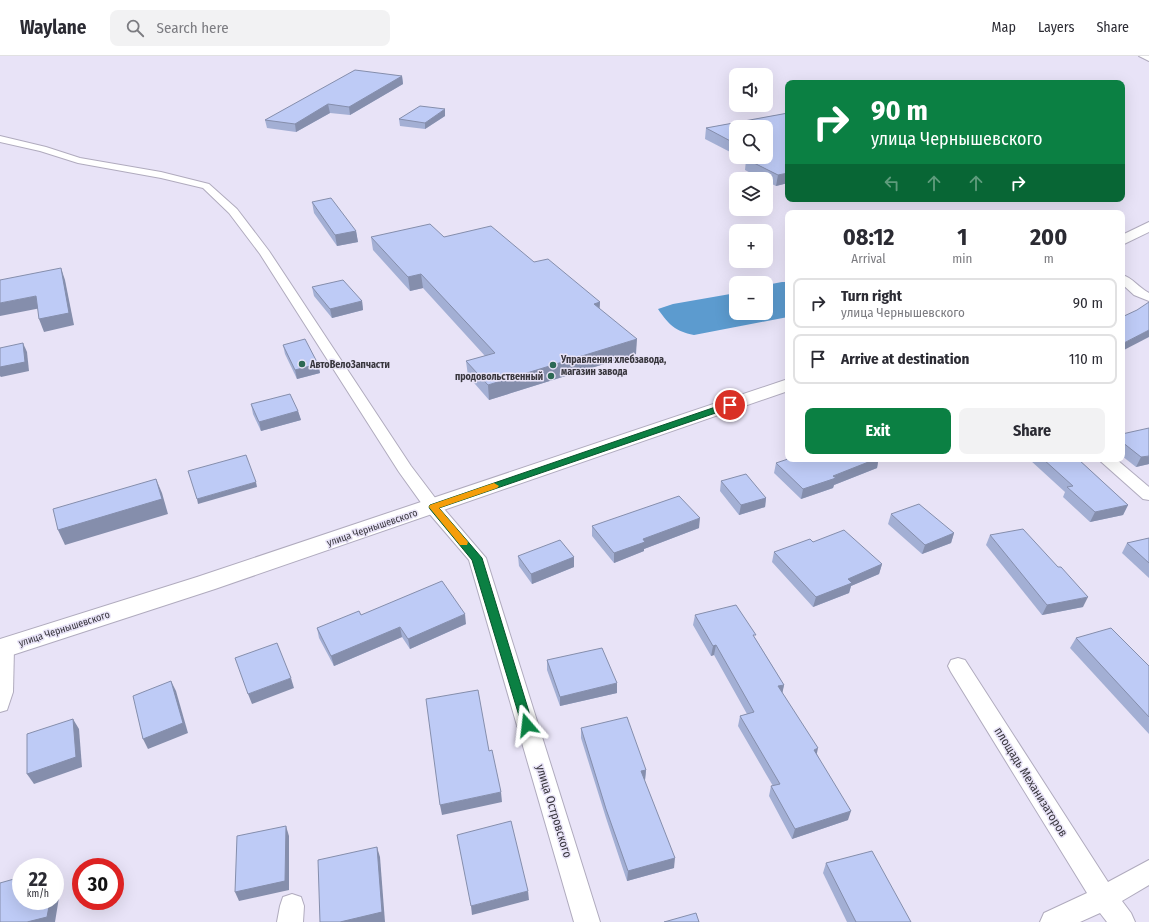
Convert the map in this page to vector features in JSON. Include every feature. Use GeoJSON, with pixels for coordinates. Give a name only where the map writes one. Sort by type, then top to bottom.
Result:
{"type":"FeatureCollection","features":[{"type":"Feature","properties":{"kind":"main road"},"geometry":{"type":"LineString","coordinates":[[1125,239],[1149,226]]}},
{"type":"Feature","properties":{"kind":"main road","name":"улица Чернышевского"},"geometry":{"type":"LineString","coordinates":[[2,648],[206,583],[785,386]]}},
{"type":"Feature","properties":{"kind":"street"},"geometry":{"type":"LineString","coordinates":[[1142,56],[1149,59]]}},
{"type":"Feature","properties":{"kind":"street","name":"улица Островского"},"geometry":{"type":"LineString","coordinates":[[0,139],[43,149],[78,160],[161,175],[206,186],[233,211],[265,253],[405,468],[433,507],[477,558],[587,922]]}},
{"type":"Feature","properties":{"kind":"street"},"geometry":{"type":"LineString","coordinates":[[1125,281],[1138,292],[1149,297]]}},
{"type":"Feature","properties":{"kind":"street"},"geometry":{"type":"LineString","coordinates":[[1125,292],[1138,292]]}},
{"type":"Feature","properties":{"kind":"street"},"geometry":{"type":"LineString","coordinates":[[1110,462],[1149,495]]}},
{"type":"Feature","properties":{"kind":"street"},"geometry":{"type":"LineString","coordinates":[[0,704],[3,692],[2,648]]}},
{"type":"Feature","properties":{"kind":"street","name":"площадь Механизаторов"},"geometry":{"type":"LineString","coordinates":[[958,666],[1104,898],[1122,922]]}},
{"type":"Feature","properties":{"kind":"street"},"geometry":{"type":"LineString","coordinates":[[1053,922],[1104,898],[1149,872]]}},
{"type":"Feature","properties":{"kind":"water"},"geometry":{"type":"Polygon","coordinates":[[[785,282],[785,318],[773,320],[773,284],[785,282]]]}},
{"type":"Feature","properties":{"kind":"water"},"geometry":{"type":"Polygon","coordinates":[[[729,294],[729,320],[772,320],[694,335],[677,329],[658,309],[673,304],[729,294]]]}},
{"type":"Feature","properties":{"kind":"building"},"geometry":{"type":"Polygon","coordinates":[[[355,70],[402,76],[349,107],[328,104],[295,124],[265,120],[355,70]]]}},
{"type":"Feature","properties":{"kind":"building"},"geometry":{"type":"Polygon","coordinates":[[[420,106],[445,109],[425,123],[399,119],[420,106]]]}},
{"type":"Feature","properties":{"kind":"building"},"geometry":{"type":"Polygon","coordinates":[[[785,114],[785,174],[778,175],[756,164],[773,164],[773,120],[750,120],[785,114]]]}},
{"type":"Feature","properties":{"kind":"building"},"geometry":{"type":"Polygon","coordinates":[[[729,124],[729,140],[706,128],[729,124]]]}},
{"type":"Feature","properties":{"kind":"building"},"geometry":{"type":"Polygon","coordinates":[[[331,198],[356,231],[335,235],[312,202],[331,198]]]}},
{"type":"Feature","properties":{"kind":"building"},"geometry":{"type":"Polygon","coordinates":[[[430,224],[444,237],[491,226],[534,262],[548,259],[600,302],[594,304],[637,339],[488,385],[466,361],[495,353],[421,274],[408,277],[371,237],[430,224]]]}},
{"type":"Feature","properties":{"kind":"building"},"geometry":{"type":"Polygon","coordinates":[[[61,268],[69,313],[39,319],[36,296],[0,303],[0,280],[61,268]]]}},
{"type":"Feature","properties":{"kind":"building"},"geometry":{"type":"Polygon","coordinates":[[[343,280],[362,301],[330,309],[312,287],[343,280]]]}},
{"type":"Feature","properties":{"kind":"building"},"geometry":{"type":"Polygon","coordinates":[[[1149,302],[1149,330],[1125,342],[1125,316],[1149,302]]]}},
{"type":"Feature","properties":{"kind":"building"},"geometry":{"type":"Polygon","coordinates":[[[305,339],[318,364],[295,370],[283,345],[305,339]]]}},
{"type":"Feature","properties":{"kind":"building"},"geometry":{"type":"Polygon","coordinates":[[[23,343],[25,362],[0,367],[0,348],[23,343]]]}},
{"type":"Feature","properties":{"kind":"building"},"geometry":{"type":"Polygon","coordinates":[[[290,394],[298,411],[259,422],[251,404],[290,394]]]}},
{"type":"Feature","properties":{"kind":"building"},"geometry":{"type":"Polygon","coordinates":[[[1149,428],[1149,456],[1141,457],[1125,444],[1125,433],[1149,428]]]}},
{"type":"Feature","properties":{"kind":"building"},"geometry":{"type":"Polygon","coordinates":[[[246,455],[256,482],[197,499],[188,471],[246,455]]]}},
{"type":"Feature","properties":{"kind":"building"},"geometry":{"type":"Polygon","coordinates":[[[785,460],[785,462],[868,462],[833,476],[836,478],[803,489],[776,463],[785,460]]]}},
{"type":"Feature","properties":{"kind":"building"},"geometry":{"type":"Polygon","coordinates":[[[1046,462],[1081,462],[1128,505],[1095,512],[1067,487],[1073,486],[1046,462]]]}},
{"type":"Feature","properties":{"kind":"building"},"geometry":{"type":"Polygon","coordinates":[[[746,474],[766,498],[741,505],[721,481],[746,474]]]}},
{"type":"Feature","properties":{"kind":"building"},"geometry":{"type":"Polygon","coordinates":[[[156,479],[162,499],[58,530],[53,509],[156,479]]]}},
{"type":"Feature","properties":{"kind":"building"},"geometry":{"type":"Polygon","coordinates":[[[679,496],[700,518],[643,539],[645,542],[614,553],[592,526],[679,496]]]}},
{"type":"Feature","properties":{"kind":"building"},"geometry":{"type":"Polygon","coordinates":[[[919,504],[954,533],[925,545],[891,514],[919,504]]]}},
{"type":"Feature","properties":{"kind":"building"},"geometry":{"type":"Polygon","coordinates":[[[1023,529],[1058,567],[1061,567],[1088,597],[1047,605],[990,535],[1023,529]]]}},
{"type":"Feature","properties":{"kind":"building"},"geometry":{"type":"Polygon","coordinates":[[[844,530],[882,564],[848,579],[852,583],[816,597],[774,552],[810,539],[813,542],[844,530]]]}},
{"type":"Feature","properties":{"kind":"building"},"geometry":{"type":"Polygon","coordinates":[[[1149,538],[1149,563],[1127,543],[1149,538]]]}},
{"type":"Feature","properties":{"kind":"building"},"geometry":{"type":"Polygon","coordinates":[[[560,540],[574,557],[531,574],[518,556],[560,540]]]}},
{"type":"Feature","properties":{"kind":"building"},"geometry":{"type":"Polygon","coordinates":[[[442,581],[465,614],[408,639],[400,627],[331,656],[317,628],[359,611],[361,615],[442,581]]]}},
{"type":"Feature","properties":{"kind":"building"},"geometry":{"type":"Polygon","coordinates":[[[736,605],[756,635],[753,635],[784,685],[778,686],[818,748],[814,750],[851,811],[795,829],[771,786],[780,784],[740,716],[754,712],[716,645],[713,646],[695,615],[736,605]]]}},
{"type":"Feature","properties":{"kind":"building"},"geometry":{"type":"Polygon","coordinates":[[[1111,628],[1149,666],[1149,717],[1076,638],[1111,628]]]}},
{"type":"Feature","properties":{"kind":"building"},"geometry":{"type":"Polygon","coordinates":[[[277,643],[291,678],[248,694],[235,658],[277,643]]]}},
{"type":"Feature","properties":{"kind":"building"},"geometry":{"type":"Polygon","coordinates":[[[602,648],[617,683],[560,697],[547,660],[602,648]]]}},
{"type":"Feature","properties":{"kind":"building"},"geometry":{"type":"Polygon","coordinates":[[[171,681],[183,723],[143,739],[133,696],[171,681]]]}},
{"type":"Feature","properties":{"kind":"building"},"geometry":{"type":"Polygon","coordinates":[[[478,690],[489,751],[492,750],[501,792],[440,805],[426,699],[478,690]]]}},
{"type":"Feature","properties":{"kind":"building"},"geometry":{"type":"Polygon","coordinates":[[[627,717],[646,770],[641,771],[675,858],[628,871],[606,809],[581,728],[627,717]]]}},
{"type":"Feature","properties":{"kind":"building"},"geometry":{"type":"Polygon","coordinates":[[[73,719],[76,757],[27,774],[27,734],[73,719]]]}},
{"type":"Feature","properties":{"kind":"building"},"geometry":{"type":"Polygon","coordinates":[[[511,821],[528,891],[471,906],[457,835],[511,821]]]}},
{"type":"Feature","properties":{"kind":"building"},"geometry":{"type":"Polygon","coordinates":[[[286,826],[285,881],[235,892],[237,836],[286,826]]]}},
{"type":"Feature","properties":{"kind":"building"},"geometry":{"type":"Polygon","coordinates":[[[377,847],[382,912],[340,922],[320,922],[318,860],[377,847]]]}},
{"type":"Feature","properties":{"kind":"building"},"geometry":{"type":"Polygon","coordinates":[[[872,851],[911,922],[856,922],[826,863],[872,851]]]}},
{"type":"Feature","properties":{"kind":"building"},"geometry":{"type":"Polygon","coordinates":[[[12,880],[12,910],[48,910],[47,917],[27,922],[0,922],[0,883],[12,880]]]}},
{"type":"Feature","properties":{"kind":"building"},"geometry":{"type":"Polygon","coordinates":[[[696,913],[699,922],[664,922],[696,913]]]}},
{"type":"Feature","properties":{"kind":"slow traffic"},"geometry":{"type":"LineString","coordinates":[[463,542],[433,507],[494,486]]}},
{"type":"Feature","properties":{"kind":"place","name":"АвтоВелоЗапчасти"},"geometry":{"type":"Point","coordinates":[302,364]}},
{"type":"Feature","properties":{"kind":"place","name":"Управления хлебзавода, магазин завода"},"geometry":{"type":"Point","coordinates":[553,365]}},
{"type":"Feature","properties":{"kind":"place","name":"продовольственный"},"geometry":{"type":"Point","coordinates":[551,376]}},
{"type":"Feature","properties":{"kind":"route"},"geometry":{"type":"LineString","coordinates":[[527,725],[477,558],[433,507],[730,405]]}}]}
